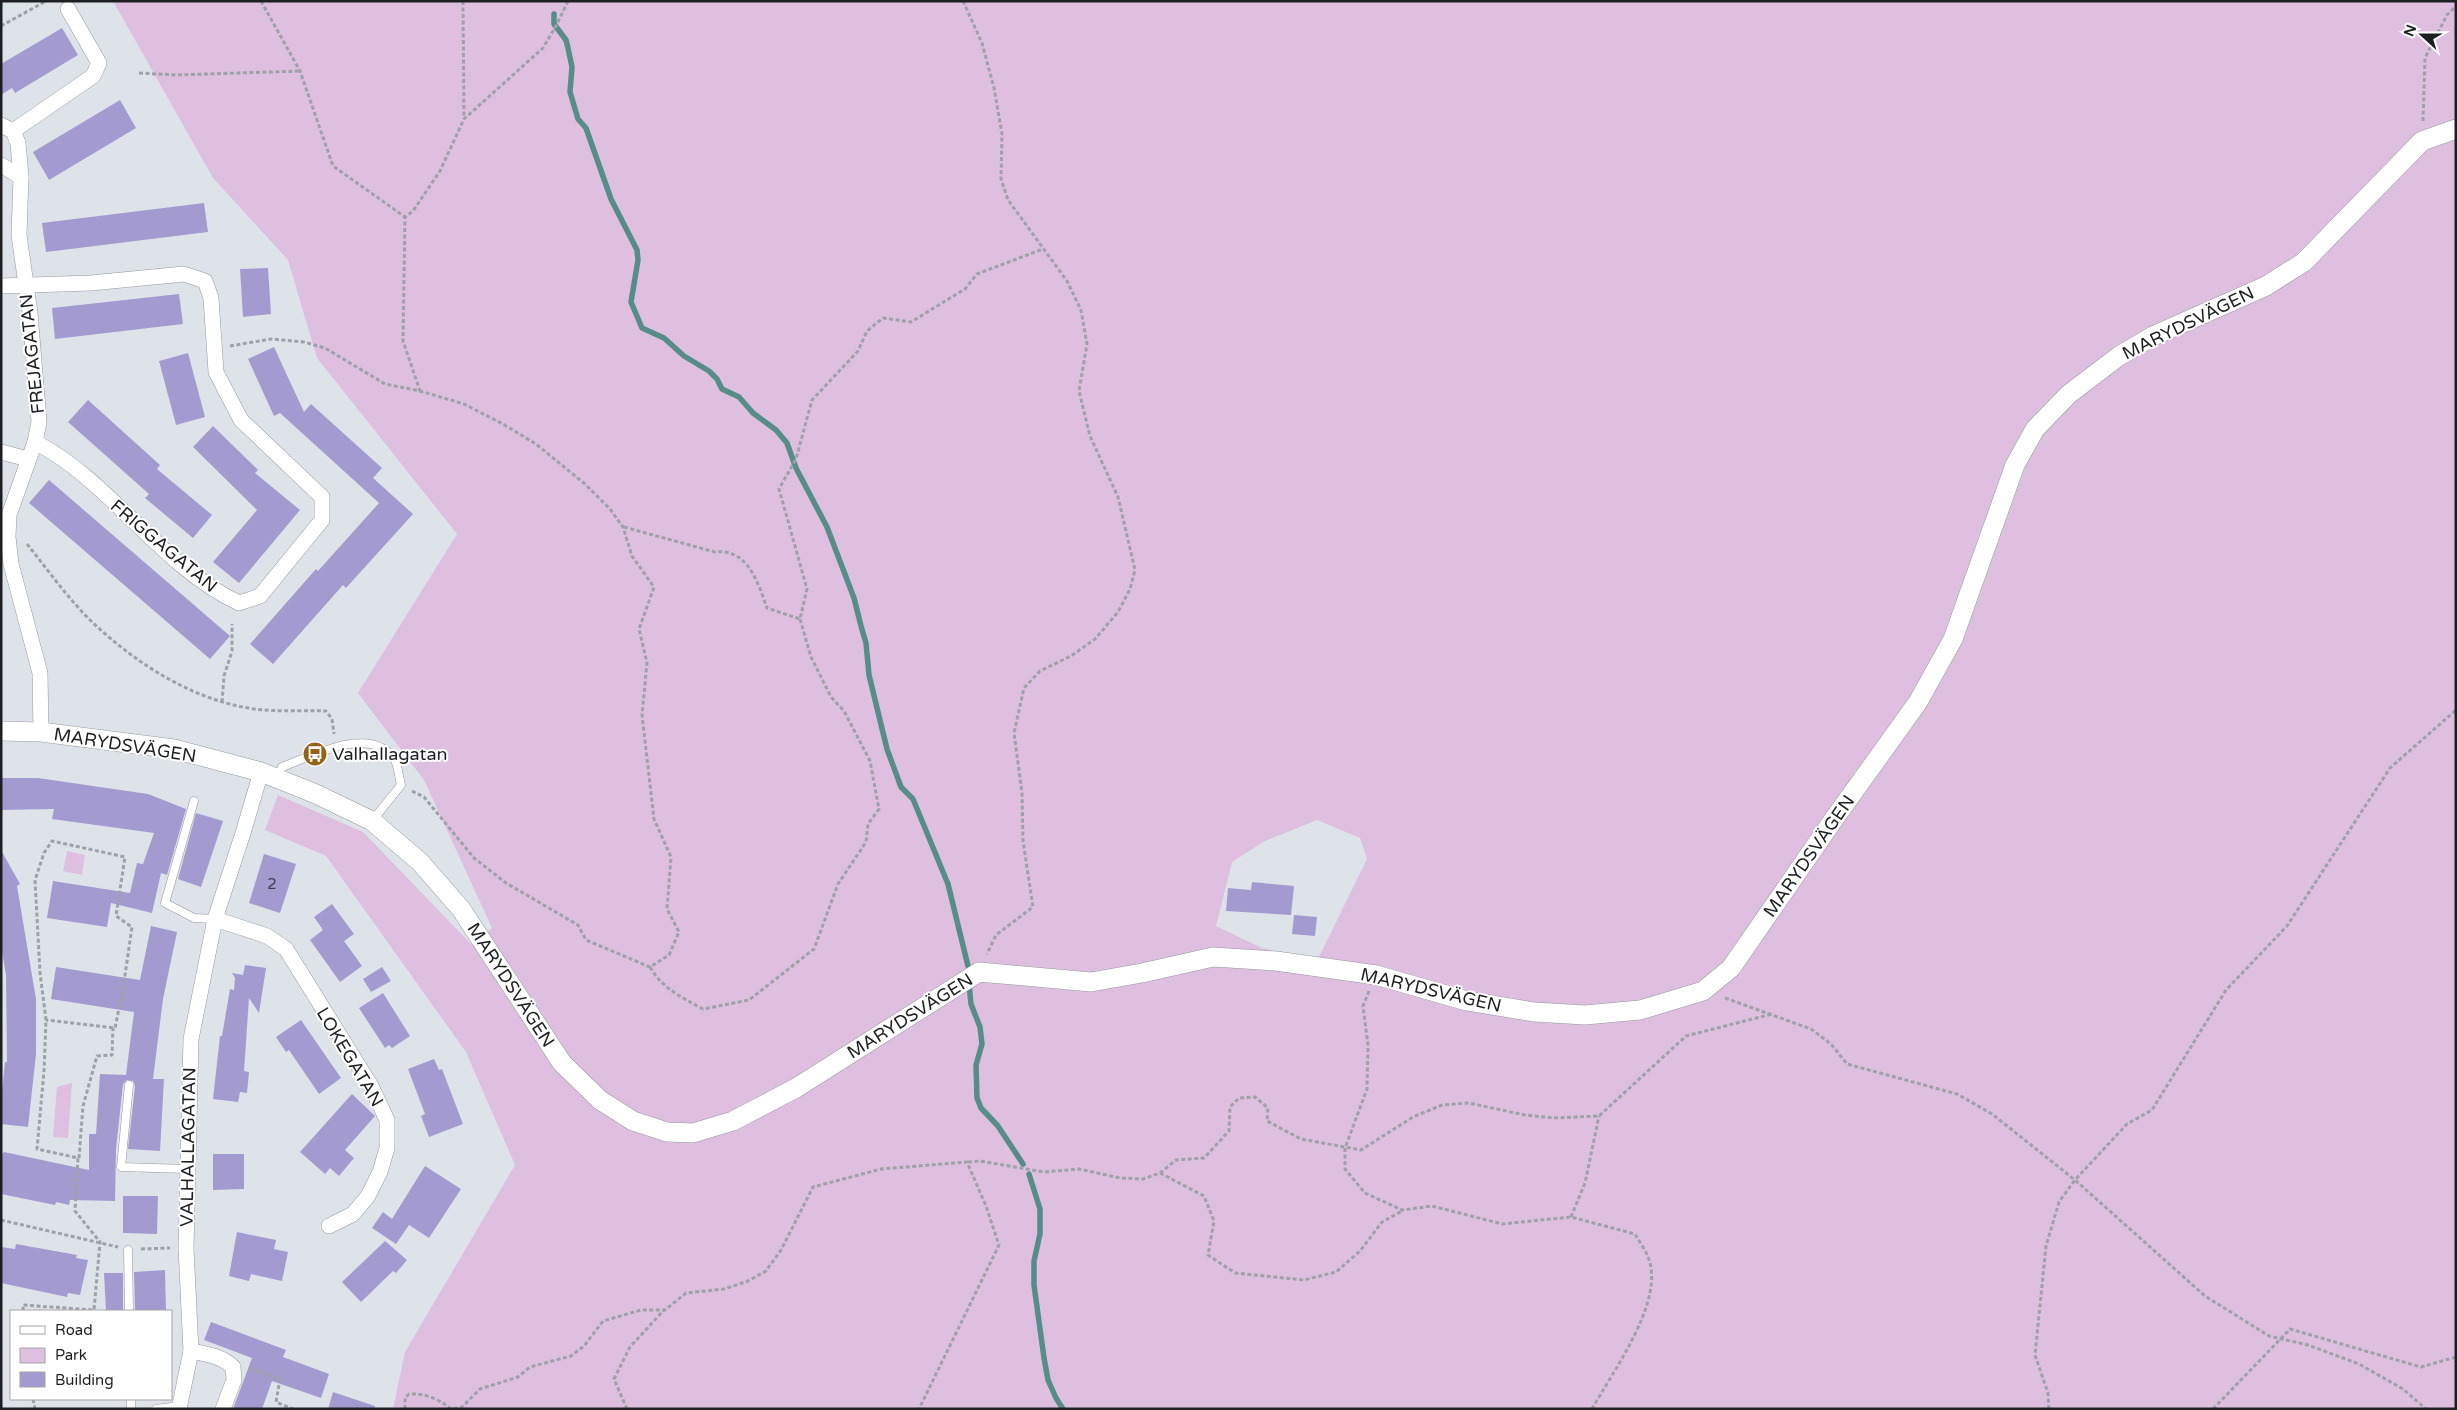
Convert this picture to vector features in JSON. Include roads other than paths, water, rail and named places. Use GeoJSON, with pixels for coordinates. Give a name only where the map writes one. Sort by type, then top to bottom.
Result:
{"type":"FeatureCollection","features":[{"type":"Feature","properties":{"kind":"street"},"geometry":{"type":"LineString","coordinates":[[7,128],[93,76],[99,63],[68,9]]}},
{"type":"Feature","properties":{"kind":"street","name":"FREJAGATAN"},"geometry":{"type":"LineString","coordinates":[[7,128],[18,143],[21,177],[19,235],[24,286],[30,313],[39,422],[35,442],[9,514],[6,564],[40,673],[41,732]]}},
{"type":"Feature","properties":{"kind":"street","name":"MARYDSVÄGEN"},"geometry":{"type":"LineString","coordinates":[[1,731],[41,732],[164,748],[268,776],[316,794],[372,821],[420,862],[460,909],[562,1063],[600,1100],[633,1121],[666,1132],[693,1133],[733,1121],[796,1088],[979,972],[1091,982],[1213,957],[1276,961],[1376,974],[1467,1001],[1534,1012],[1585,1015],[1640,1010],[1703,991],[1731,968],[1918,702],[1953,639],[2015,465],[2035,429],[2069,394],[2118,356],[2153,336],[2266,286],[2304,262],[2422,141],[2456,129]]}},
{"type":"Feature","properties":{"kind":"street"},"geometry":{"type":"LineString","coordinates":[[1,165],[21,177]]}},
{"type":"Feature","properties":{"kind":"street","name":"FRIGGAGATAN"},"geometry":{"type":"LineString","coordinates":[[24,286],[91,283],[184,274],[205,281],[211,298],[216,372],[242,420],[322,498],[322,520],[260,596],[239,602],[220,594],[166,551],[60,455],[35,442]]}},
{"type":"Feature","properties":{"kind":"street"},"geometry":{"type":"LineString","coordinates":[[1,286],[24,286]]}},
{"type":"Feature","properties":{"kind":"street"},"geometry":{"type":"LineString","coordinates":[[1,452],[28,459]]}},
{"type":"Feature","properties":{"kind":"street","name":"VALHALLAGATAN"},"geometry":{"type":"LineString","coordinates":[[179,1407],[191,1352],[186,1248],[191,1039],[215,919],[243,833],[268,776]]}},
{"type":"Feature","properties":{"kind":"street","name":"LOKEGATAN"},"geometry":{"type":"LineString","coordinates":[[215,919],[267,936],[286,949],[371,1086],[386,1120],[387,1148],[380,1172],[368,1196],[353,1214],[329,1226]]}},
{"type":"Feature","properties":{"kind":"street"},"geometry":{"type":"LineString","coordinates":[[191,1352],[216,1357],[233,1367],[234,1380],[223,1409]]}},
{"type":"Feature","properties":{"kind":"lane"},"geometry":{"type":"LineString","coordinates":[[268,776],[282,767],[347,744],[368,743],[381,748],[394,759],[401,785],[372,821]]}},
{"type":"Feature","properties":{"kind":"lane"},"geometry":{"type":"LineString","coordinates":[[194,801],[165,903],[194,918],[215,919]]}},
{"type":"Feature","properties":{"kind":"lane"},"geometry":{"type":"LineString","coordinates":[[129,1085],[121,1167],[187,1169]]}},
{"type":"Feature","properties":{"kind":"lane"},"geometry":{"type":"LineString","coordinates":[[128,1250],[129,1310]]}},
{"type":"Feature","properties":{"kind":"lane"},"geometry":{"type":"LineString","coordinates":[[156,1409],[179,1407]]}},
{"type":"Feature","properties":{"kind":"waterway"},"geometry":{"type":"LineString","coordinates":[[554,14],[554,24],[566,40],[568,48],[572,67],[570,92],[578,119],[586,128],[611,199],[637,250],[638,260],[631,302],[642,328],[664,338],[684,356],[709,371],[717,379],[722,389],[739,397],[753,413],[776,430],[787,443],[796,468],[827,527],[854,598],[866,643],[869,675],[887,749],[901,787],[913,799],[948,884],[968,966]]}},
{"type":"Feature","properties":{"kind":"waterway"},"geometry":{"type":"LineString","coordinates":[[969,984],[971,1004],[980,1027],[982,1044],[976,1065],[977,1098],[981,1108],[998,1126],[1023,1164]]}},
{"type":"Feature","properties":{"kind":"waterway"},"geometry":{"type":"LineString","coordinates":[[1029,1174],[1040,1209],[1040,1234],[1034,1261],[1034,1285],[1044,1358],[1048,1380],[1063,1409]]}},
{"type":"Feature","properties":{"kind":"place","name":"Valhallagatan"},"geometry":{"type":"Point","coordinates":[315,754]}}]}
